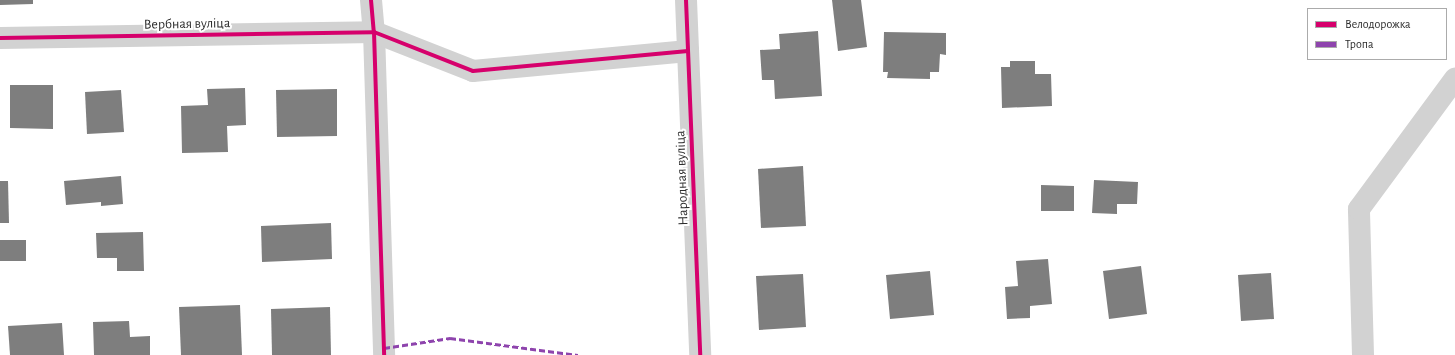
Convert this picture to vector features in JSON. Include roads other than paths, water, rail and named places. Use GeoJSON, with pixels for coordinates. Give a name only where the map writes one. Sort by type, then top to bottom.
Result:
{"type":"FeatureCollection","features":[{"type":"Feature","properties":{"kind":"street"},"geometry":{"type":"LineString","coordinates":[[371,0],[374,32],[384,355]]}},
{"type":"Feature","properties":{"kind":"street","name":"Народная вуліца"},"geometry":{"type":"LineString","coordinates":[[686,0],[700,355]]}},
{"type":"Feature","properties":{"kind":"street"},"geometry":{"type":"LineString","coordinates":[[374,32],[473,72],[688,51]]}},
{"type":"Feature","properties":{"kind":"street","name":"Вербная вуліца"},"geometry":{"type":"LineString","coordinates":[[0,38],[374,32]]}},
{"type":"Feature","properties":{"kind":"street"},"geometry":{"type":"LineString","coordinates":[[1364,355],[1359,209],[1455,79]]}}]}
